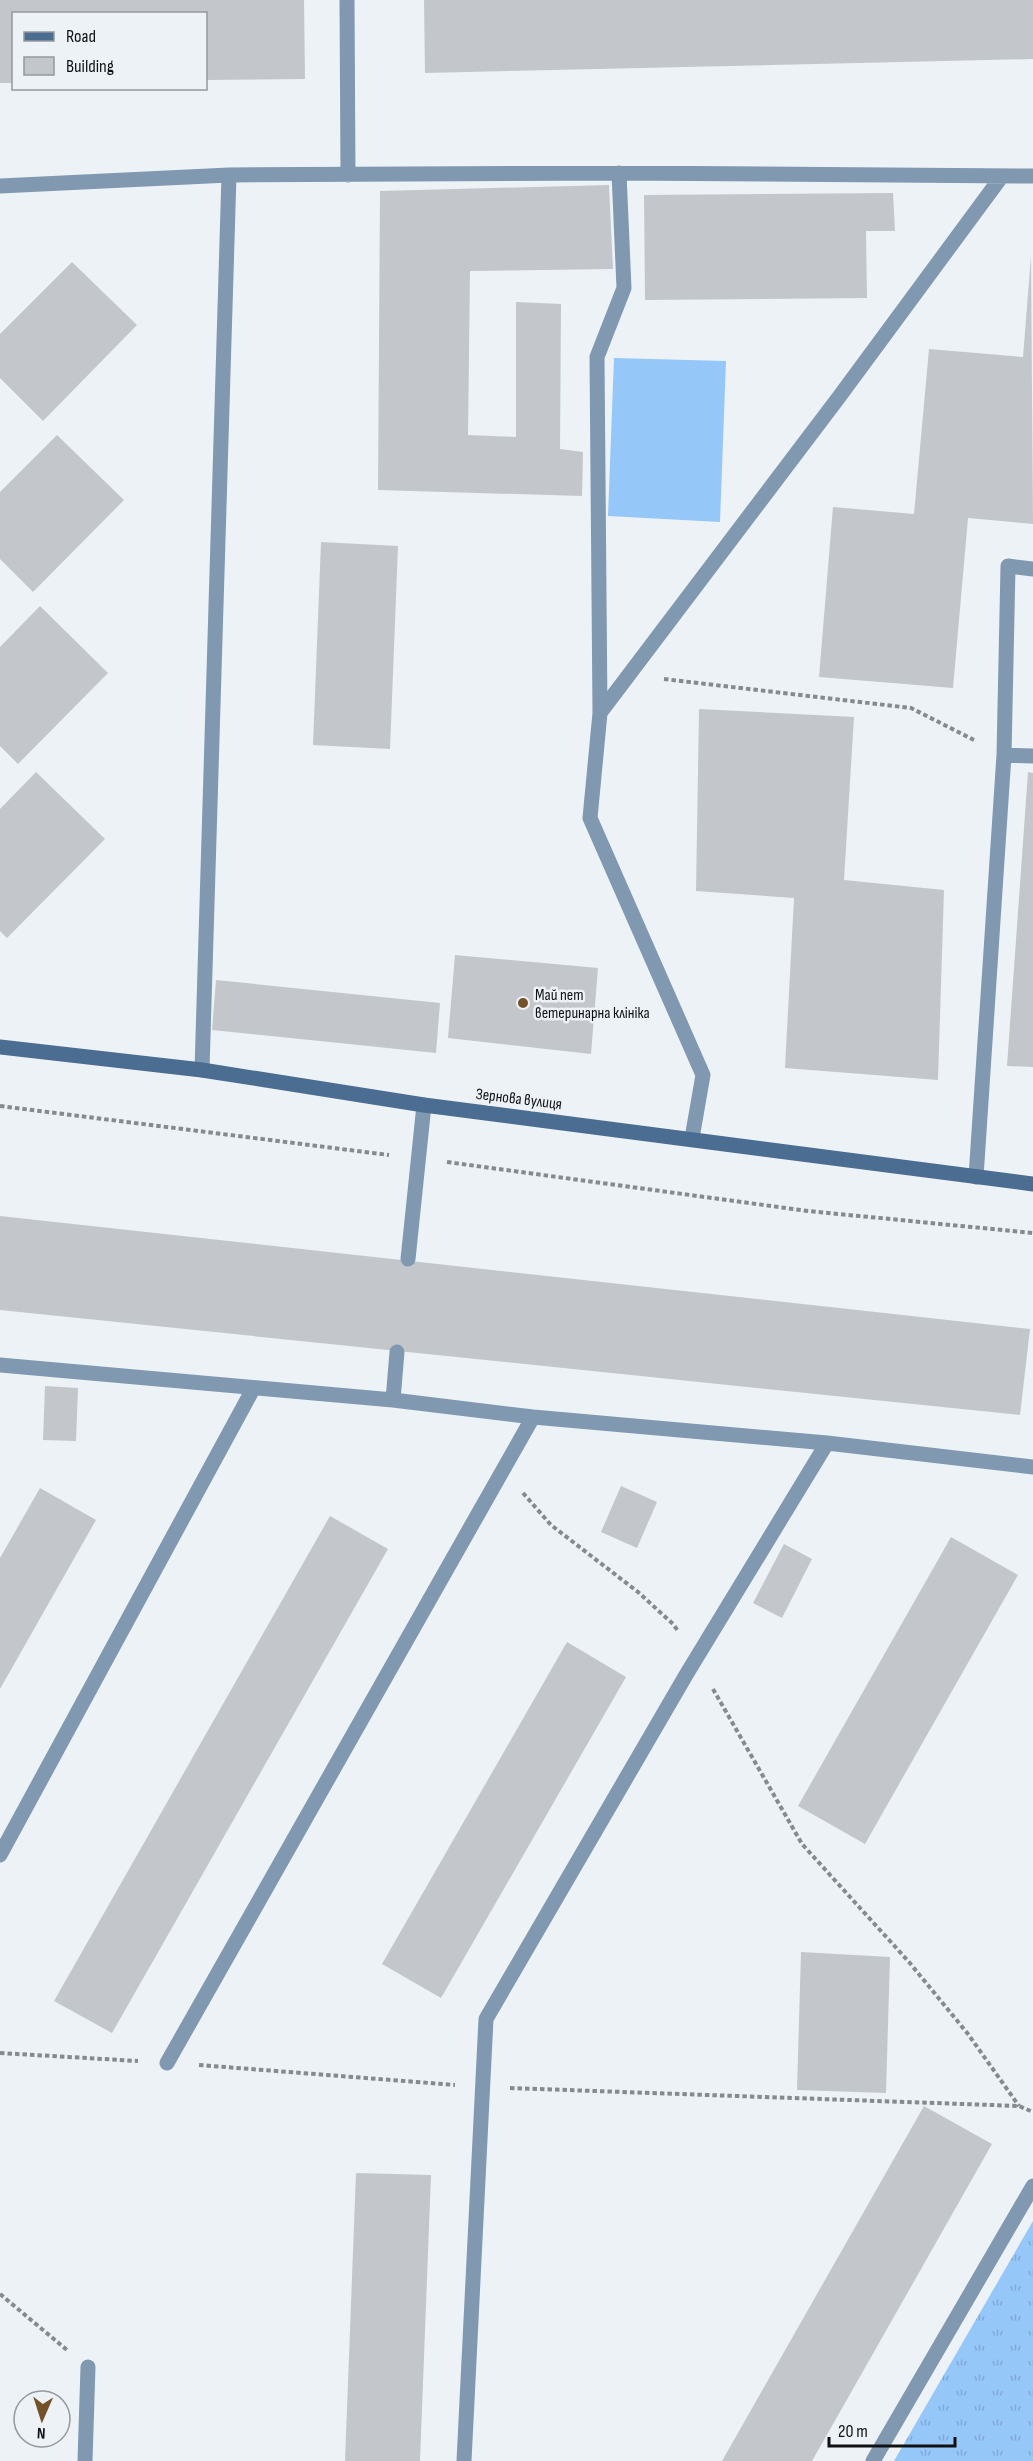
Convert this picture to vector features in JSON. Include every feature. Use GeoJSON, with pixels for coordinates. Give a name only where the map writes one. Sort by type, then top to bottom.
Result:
{"type":"FeatureCollection","features":[{"type":"Feature","properties":{"kind":"street","name":"Зернова вулиця"},"geometry":{"type":"LineString","coordinates":[[0,1047],[202,1070],[424,1105],[1033,1184]]}},
{"type":"Feature","properties":{"kind":"lane"},"geometry":{"type":"LineString","coordinates":[[347,0],[348,175]]}},
{"type":"Feature","properties":{"kind":"lane"},"geometry":{"type":"LineString","coordinates":[[619,173],[624,288],[597,357],[600,712],[590,818],[703,1075],[692,1138]]}},
{"type":"Feature","properties":{"kind":"lane"},"geometry":{"type":"LineString","coordinates":[[0,186],[229,176],[619,173],[1033,176]]}},
{"type":"Feature","properties":{"kind":"lane"},"geometry":{"type":"LineString","coordinates":[[202,1070],[229,176]]}},
{"type":"Feature","properties":{"kind":"lane"},"geometry":{"type":"LineString","coordinates":[[600,712],[1002,176]]}},
{"type":"Feature","properties":{"kind":"lane"},"geometry":{"type":"LineString","coordinates":[[976,1177],[1004,755],[1008,566],[1033,569]]}},
{"type":"Feature","properties":{"kind":"lane"},"geometry":{"type":"LineString","coordinates":[[1004,755],[1033,756]]}},
{"type":"Feature","properties":{"kind":"lane"},"geometry":{"type":"LineString","coordinates":[[408,1260],[424,1105]]}},
{"type":"Feature","properties":{"kind":"lane"},"geometry":{"type":"LineString","coordinates":[[393,1400],[398,1352]]}},
{"type":"Feature","properties":{"kind":"lane"},"geometry":{"type":"LineString","coordinates":[[0,1365],[393,1400],[533,1417],[827,1443],[1033,1467]]}},
{"type":"Feature","properties":{"kind":"lane"},"geometry":{"type":"LineString","coordinates":[[0,1855],[253,1389]]}},
{"type":"Feature","properties":{"kind":"lane"},"geometry":{"type":"LineString","coordinates":[[167,2063],[533,1417]]}},
{"type":"Feature","properties":{"kind":"lane"},"geometry":{"type":"LineString","coordinates":[[464,2461],[486,2019],[696,1660],[827,1443]]}},
{"type":"Feature","properties":{"kind":"lane"},"geometry":{"type":"LineString","coordinates":[[873,2461],[1033,2186]]}},
{"type":"Feature","properties":{"kind":"lane"},"geometry":{"type":"LineString","coordinates":[[84,2461],[88,2367]]}},
{"type":"Feature","properties":{"kind":"path"},"geometry":{"type":"LineString","coordinates":[[628,675],[910,708],[1004,755]]}},
{"type":"Feature","properties":{"kind":"path"},"geometry":{"type":"LineString","coordinates":[[0,1106],[808,1211],[1033,1233]]}},
{"type":"Feature","properties":{"kind":"path"},"geometry":{"type":"LineString","coordinates":[[502,1470],[551,1525],[638,1592],[673,1624],[802,1844],[909,1962],[968,2034],[1019,2106]]}},
{"type":"Feature","properties":{"kind":"path"},"geometry":{"type":"LineString","coordinates":[[0,2054],[167,2063],[482,2087],[1019,2106],[1033,2112]]}},
{"type":"Feature","properties":{"kind":"path"},"geometry":{"type":"LineString","coordinates":[[0,2294],[88,2367]]}},
{"type":"Feature","properties":{"kind":"green space"},"geometry":{"type":"Polygon","coordinates":[[[614,358],[726,361],[720,522],[608,516],[614,358]]]}},
{"type":"Feature","properties":{"kind":"green space"},"geometry":{"type":"Polygon","coordinates":[[[1033,2221],[1033,2461],[894,2461],[1033,2221]]]}},
{"type":"Feature","properties":{"kind":"building"},"geometry":{"type":"Polygon","coordinates":[[[0,0],[304,0],[305,79],[207,80],[207,12],[12,12],[12,83],[0,83],[0,0]]]}},
{"type":"Feature","properties":{"kind":"building"},"geometry":{"type":"Polygon","coordinates":[[[424,0],[1033,0],[1033,59],[425,73],[424,0]]]}},
{"type":"Feature","properties":{"kind":"building"},"geometry":{"type":"Polygon","coordinates":[[[609,185],[613,269],[470,271],[468,435],[516,437],[516,302],[561,304],[560,449],[583,452],[582,496],[378,490],[380,191],[609,185]]]}},
{"type":"Feature","properties":{"kind":"building"},"geometry":{"type":"Polygon","coordinates":[[[893,193],[895,231],[866,231],[867,298],[645,300],[644,195],[893,193]]]}},
{"type":"Feature","properties":{"kind":"building"},"geometry":{"type":"Polygon","coordinates":[[[1031,256],[1033,524],[968,518],[953,688],[819,677],[833,507],[914,514],[929,349],[1023,357],[1031,256]]]}},
{"type":"Feature","properties":{"kind":"building"},"geometry":{"type":"Polygon","coordinates":[[[72,262],[137,325],[43,421],[0,378],[0,334],[72,262]]]}},
{"type":"Feature","properties":{"kind":"building"},"geometry":{"type":"Polygon","coordinates":[[[57,435],[124,500],[33,592],[0,559],[0,492],[57,435]]]}},
{"type":"Feature","properties":{"kind":"building"},"geometry":{"type":"Polygon","coordinates":[[[321,542],[398,546],[390,749],[313,745],[321,542]]]}},
{"type":"Feature","properties":{"kind":"building"},"geometry":{"type":"Polygon","coordinates":[[[40,606],[108,673],[18,764],[0,746],[0,647],[40,606]]]}},
{"type":"Feature","properties":{"kind":"building"},"geometry":{"type":"Polygon","coordinates":[[[699,709],[854,717],[844,880],[944,890],[938,1080],[785,1068],[794,898],[696,891],[699,709]]]}},
{"type":"Feature","properties":{"kind":"building"},"geometry":{"type":"Polygon","coordinates":[[[36,772],[105,839],[7,938],[0,931],[0,809],[36,772]]]}},
{"type":"Feature","properties":{"kind":"building"},"geometry":{"type":"Polygon","coordinates":[[[1028,772],[1033,773],[1033,1067],[1007,1066],[1028,772]]]}},
{"type":"Feature","properties":{"kind":"building","name":"Май пет ветеринарна клініка"},"geometry":{"type":"Polygon","coordinates":[[[455,955],[598,968],[591,1054],[448,1038],[455,955]]]}},
{"type":"Feature","properties":{"kind":"building"},"geometry":{"type":"Polygon","coordinates":[[[216,980],[440,1003],[436,1053],[212,1030],[216,980]]]}},
{"type":"Feature","properties":{"kind":"building"},"geometry":{"type":"Polygon","coordinates":[[[0,1216],[1030,1329],[1020,1415],[0,1310],[0,1216]]]}},
{"type":"Feature","properties":{"kind":"building"},"geometry":{"type":"Polygon","coordinates":[[[45,1386],[78,1388],[76,1441],[43,1440],[45,1386]]]}},
{"type":"Feature","properties":{"kind":"building"},"geometry":{"type":"Polygon","coordinates":[[[621,1486],[657,1502],[637,1548],[601,1532],[621,1486]]]}},
{"type":"Feature","properties":{"kind":"building"},"geometry":{"type":"Polygon","coordinates":[[[40,1488],[96,1520],[0,1689],[0,1558],[40,1488]]]}},
{"type":"Feature","properties":{"kind":"building"},"geometry":{"type":"Polygon","coordinates":[[[330,1516],[388,1549],[112,2033],[54,2001],[330,1516]]]}},
{"type":"Feature","properties":{"kind":"building"},"geometry":{"type":"Polygon","coordinates":[[[951,1537],[1018,1575],[865,1844],[798,1806],[951,1537]]]}},
{"type":"Feature","properties":{"kind":"building"},"geometry":{"type":"Polygon","coordinates":[[[784,1544],[812,1559],[782,1618],[753,1603],[784,1544]]]}},
{"type":"Feature","properties":{"kind":"building"},"geometry":{"type":"Polygon","coordinates":[[[567,1642],[626,1677],[441,1998],[382,1964],[567,1642]]]}},
{"type":"Feature","properties":{"kind":"building"},"geometry":{"type":"Polygon","coordinates":[[[801,1952],[890,1957],[886,2093],[797,2090],[801,1952]]]}},
{"type":"Feature","properties":{"kind":"building"},"geometry":{"type":"Polygon","coordinates":[[[924,2106],[992,2144],[820,2447],[812,2461],[722,2461],[924,2106]]]}},
{"type":"Feature","properties":{"kind":"building"},"geometry":{"type":"Polygon","coordinates":[[[356,2173],[431,2175],[420,2461],[345,2461],[356,2173]]]}},
{"type":"Feature","properties":{"kind":"place","name":"Май пет ветеринарна клініка"},"geometry":{"type":"Point","coordinates":[523,1003]}}]}
